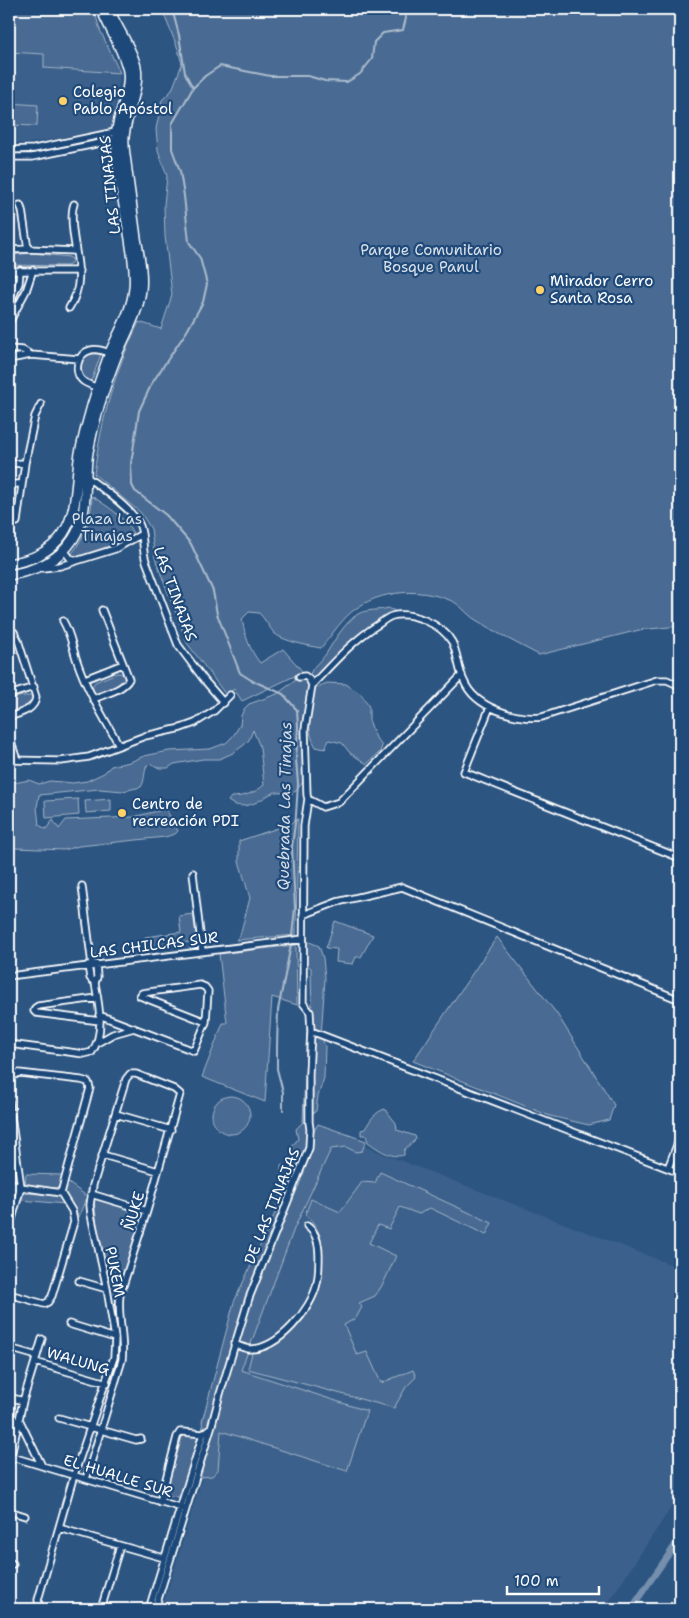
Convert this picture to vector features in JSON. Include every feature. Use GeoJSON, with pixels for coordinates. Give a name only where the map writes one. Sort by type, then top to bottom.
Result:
{"type":"FeatureCollection","features":[{"type":"Feature","properties":{"kind":"street","name":"LAS TINAJAS"},"geometry":{"type":"LineString","coordinates":[[111,10],[106,11],[104,15],[124,59],[128,74],[128,87],[120,111],[122,195],[134,270],[134,287],[129,312],[110,353],[98,388],[80,454],[82,474],[132,514],[139,525],[146,561],[175,640],[184,654],[224,702]]}},
{"type":"Feature","properties":{"kind":"street","name":"LAS TINAJAS"},"geometry":{"type":"LineString","coordinates":[[82,474],[102,399],[116,357],[135,314],[141,290],[141,272],[121,135]]}},
{"type":"Feature","properties":{"kind":"street"},"geometry":{"type":"LineString","coordinates":[[9,150],[34,149],[121,135]]}},
{"type":"Feature","properties":{"kind":"street"},"geometry":{"type":"LineString","coordinates":[[9,157],[32,157],[121,135]]}},
{"type":"Feature","properties":{"kind":"street"},"geometry":{"type":"LineString","coordinates":[[69,308],[78,291],[79,271],[72,222],[72,208],[74,204]]}},
{"type":"Feature","properties":{"kind":"street"},"geometry":{"type":"LineString","coordinates":[[20,205],[28,249]]}},
{"type":"Feature","properties":{"kind":"street"},"geometry":{"type":"LineString","coordinates":[[9,250],[75,251]]}},
{"type":"Feature","properties":{"kind":"street"},"geometry":{"type":"LineString","coordinates":[[9,270],[79,271]]}},
{"type":"Feature","properties":{"kind":"street"},"geometry":{"type":"LineString","coordinates":[[9,305],[19,283],[20,270]]}},
{"type":"Feature","properties":{"kind":"street"},"geometry":{"type":"LineString","coordinates":[[9,323],[26,291],[33,270]]}},
{"type":"Feature","properties":{"kind":"street"},"geometry":{"type":"LineString","coordinates":[[9,349],[23,350],[31,355]]}},
{"type":"Feature","properties":{"kind":"street"},"geometry":{"type":"LineString","coordinates":[[98,388],[82,379],[77,368],[79,359],[85,352],[91,349],[99,349],[110,353]]}},
{"type":"Feature","properties":{"kind":"street"},"geometry":{"type":"LineString","coordinates":[[9,359],[31,355],[79,359]]}},
{"type":"Feature","properties":{"kind":"street"},"geometry":{"type":"LineString","coordinates":[[17,522],[25,463],[35,416],[41,404]]}},
{"type":"Feature","properties":{"kind":"street"},"geometry":{"type":"LineString","coordinates":[[9,464],[25,463]]}},
{"type":"Feature","properties":{"kind":"street"},"geometry":{"type":"LineString","coordinates":[[38,568],[64,550],[77,533],[85,509],[82,474]]}},
{"type":"Feature","properties":{"kind":"street"},"geometry":{"type":"LineString","coordinates":[[9,564],[37,557],[60,539],[67,528],[73,511],[82,474]]}},
{"type":"Feature","properties":{"kind":"street"},"geometry":{"type":"LineString","coordinates":[[9,484],[22,484]]}},
{"type":"Feature","properties":{"kind":"street"},"geometry":{"type":"LineString","coordinates":[[9,575],[38,568],[60,566],[115,549],[142,534]]}},
{"type":"Feature","properties":{"kind":"street"},"geometry":{"type":"LineString","coordinates":[[64,550],[70,558],[79,560]]}},
{"type":"Feature","properties":{"kind":"street"},"geometry":{"type":"LineString","coordinates":[[93,699],[121,687],[129,679],[102,610]]}},
{"type":"Feature","properties":{"kind":"street"},"geometry":{"type":"LineString","coordinates":[[299,677],[305,676],[312,685],[363,634],[392,616],[418,618],[442,630],[454,647],[464,683],[469,690],[481,702],[505,713],[542,718],[657,680],[668,680],[680,686]]}},
{"type":"Feature","properties":{"kind":"street"},"geometry":{"type":"LineString","coordinates":[[63,621],[69,630],[77,662],[93,699],[119,745]]}},
{"type":"Feature","properties":{"kind":"street"},"geometry":{"type":"LineString","coordinates":[[9,717],[31,708],[36,703],[34,687],[14,632]]}},
{"type":"Feature","properties":{"kind":"street"},"geometry":{"type":"LineString","coordinates":[[85,679],[123,664]]}},
{"type":"Feature","properties":{"kind":"street"},"geometry":{"type":"LineString","coordinates":[[308,799],[323,807],[339,802],[462,675]]}},
{"type":"Feature","properties":{"kind":"street","name":"DE LAS TINAJAS"},"geometry":{"type":"LineString","coordinates":[[155,1609],[183,1509],[211,1428],[249,1298],[309,1148],[311,1031],[310,1012],[303,1003],[303,915],[304,826],[308,799],[305,729],[312,685]]}},
{"type":"Feature","properties":{"kind":"street"},"geometry":{"type":"LineString","coordinates":[[9,695],[34,687]]}},
{"type":"Feature","properties":{"kind":"street"},"geometry":{"type":"LineString","coordinates":[[9,760],[71,760],[97,754],[145,736],[195,723],[208,716],[230,695]]}},
{"type":"Feature","properties":{"kind":"street"},"geometry":{"type":"LineString","coordinates":[[490,707],[464,772],[680,858]]}},
{"type":"Feature","properties":{"kind":"street"},"geometry":{"type":"LineString","coordinates":[[9,736],[17,760]]}},
{"type":"Feature","properties":{"kind":"street"},"geometry":{"type":"LineString","coordinates":[[193,873],[202,951]]}},
{"type":"Feature","properties":{"kind":"street"},"geometry":{"type":"LineString","coordinates":[[9,1044],[87,1054],[92,1052],[97,1043],[100,1018],[95,984],[90,978],[92,965],[82,886]]}},
{"type":"Feature","properties":{"kind":"street"},"geometry":{"type":"LineString","coordinates":[[303,915],[338,902],[402,887],[680,1000]]}},
{"type":"Feature","properties":{"kind":"street","name":"LAS CHILCAS SUR"},"geometry":{"type":"LineString","coordinates":[[9,976],[303,939]]}},
{"type":"Feature","properties":{"kind":"street"},"geometry":{"type":"LineString","coordinates":[[97,998],[38,1006],[34,1011],[36,1013],[100,1018],[135,1028],[194,1052],[206,1022],[208,990],[200,984],[141,995],[142,998],[206,1022]]}},
{"type":"Feature","properties":{"kind":"street"},"geometry":{"type":"LineString","coordinates":[[97,1043],[113,1034],[135,1028]]}},
{"type":"Feature","properties":{"kind":"street"},"geometry":{"type":"LineString","coordinates":[[311,1031],[680,1173]]}},
{"type":"Feature","properties":{"kind":"street"},"geometry":{"type":"LineString","coordinates":[[9,1086],[11,1077],[19,1072],[81,1080],[89,1084],[90,1090],[61,1193],[72,1211],[74,1222],[52,1296],[44,1304],[9,1294]]}},
{"type":"Feature","properties":{"kind":"street","name":"ÑUKE"},"geometry":{"type":"LineString","coordinates":[[86,1479],[122,1360],[123,1351],[118,1306],[120,1295],[147,1211],[180,1094],[174,1089],[136,1074],[130,1074]]}},
{"type":"Feature","properties":{"kind":"street","name":"PUKEM"},"geometry":{"type":"LineString","coordinates":[[42,1609],[39,1606],[38,1600],[74,1475],[114,1357],[114,1338],[91,1215],[91,1194],[126,1079],[130,1074]]}},
{"type":"Feature","properties":{"kind":"street"},"geometry":{"type":"LineString","coordinates":[[9,1100],[21,1187],[9,1230]]}},
{"type":"Feature","properties":{"kind":"street"},"geometry":{"type":"LineString","coordinates":[[116,1114],[171,1130]]}},
{"type":"Feature","properties":{"kind":"street"},"geometry":{"type":"LineString","coordinates":[[668,1168],[680,1137]]}},
{"type":"Feature","properties":{"kind":"street"},"geometry":{"type":"LineString","coordinates":[[103,1155],[158,1171]]}},
{"type":"Feature","properties":{"kind":"street"},"geometry":{"type":"LineString","coordinates":[[9,1182],[21,1187],[61,1193]]}},
{"type":"Feature","properties":{"kind":"street"},"geometry":{"type":"LineString","coordinates":[[9,1191],[21,1187]]}},
{"type":"Feature","properties":{"kind":"street"},"geometry":{"type":"LineString","coordinates":[[91,1194],[147,1211]]}},
{"type":"Feature","properties":{"kind":"street"},"geometry":{"type":"LineString","coordinates":[[234,1344],[248,1349],[273,1341],[285,1333],[309,1303],[317,1283],[319,1248],[313,1231],[307,1226]]}},
{"type":"Feature","properties":{"kind":"street"},"geometry":{"type":"LineString","coordinates":[[78,1280],[106,1289]]}},
{"type":"Feature","properties":{"kind":"street"},"geometry":{"type":"LineString","coordinates":[[69,1324],[114,1338]]}},
{"type":"Feature","properties":{"kind":"street"},"geometry":{"type":"LineString","coordinates":[[9,1465],[23,1401],[42,1339]]}},
{"type":"Feature","properties":{"kind":"street","name":"WALUNG"},"geometry":{"type":"LineString","coordinates":[[9,1348],[114,1385]]}},
{"type":"Feature","properties":{"kind":"street"},"geometry":{"type":"LineString","coordinates":[[9,1397],[23,1401]]}},
{"type":"Feature","properties":{"kind":"street"},"geometry":{"type":"LineString","coordinates":[[59,1418],[136,1440],[141,1439]]}},
{"type":"Feature","properties":{"kind":"street","name":"EL HUALLE SUR"},"geometry":{"type":"LineString","coordinates":[[19,1420],[42,1466]]}},
{"type":"Feature","properties":{"kind":"street"},"geometry":{"type":"LineString","coordinates":[[149,1609],[164,1558],[183,1509],[203,1434],[211,1428]]}},
{"type":"Feature","properties":{"kind":"street"},"geometry":{"type":"LineString","coordinates":[[160,1502],[177,1437],[180,1432],[203,1434]]}},
{"type":"Feature","properties":{"kind":"street","name":"EL HUALLE SUR"},"geometry":{"type":"LineString","coordinates":[[10,1456],[183,1509]]}},
{"type":"Feature","properties":{"kind":"street"},"geometry":{"type":"LineString","coordinates":[[9,1511],[25,1516]]}},
{"type":"Feature","properties":{"kind":"street"},"geometry":{"type":"LineString","coordinates":[[59,1528],[164,1558]]}},
{"type":"Feature","properties":{"kind":"street"},"geometry":{"type":"LineString","coordinates":[[100,1609],[120,1546]]}},
{"type":"Feature","properties":{"kind":"shaded area","name":"Colegio Pablo Apóstol"},"geometry":{"type":"Polygon","coordinates":[[[9,52],[45,54],[44,68],[120,73],[112,129],[24,144],[9,142],[9,52]]]}},
{"type":"Feature","properties":{"kind":"shaded area"},"geometry":{"type":"Polygon","coordinates":[[[324,1131],[680,1268],[680,1494],[604,1609],[162,1609],[254,1309],[324,1131]]]}},
{"type":"Feature","properties":{"kind":"green space"},"geometry":{"type":"Polygon","coordinates":[[[9,9],[58,9],[59,14],[95,13],[100,30],[120,73],[44,68],[44,54],[9,52],[9,9]]]}},
{"type":"Feature","properties":{"kind":"green space","name":"Parque Comunitario Bosque Panul"},"geometry":{"type":"Polygon","coordinates":[[[161,9],[680,9],[680,626],[639,630],[539,655],[484,625],[452,601],[424,593],[410,592],[381,596],[368,601],[345,618],[321,648],[296,643],[278,636],[259,613],[249,612],[242,619],[243,625],[250,647],[260,663],[283,649],[303,672],[242,701],[234,689],[226,695],[187,643],[155,558],[151,529],[141,513],[94,474],[105,414],[116,377],[130,341],[139,322],[161,329],[172,295],[165,236],[164,205],[167,176],[158,150],[156,129],[162,100],[172,90],[182,64],[178,49],[161,9]]]}},
{"type":"Feature","properties":{"kind":"green space"},"geometry":{"type":"Polygon","coordinates":[[[9,103],[38,105],[37,126],[9,125],[9,103]]]}},
{"type":"Feature","properties":{"kind":"green space"},"geometry":{"type":"Polygon","coordinates":[[[33,253],[69,257],[72,259],[71,264],[67,266],[9,265],[9,255],[33,253]]]}},
{"type":"Feature","properties":{"kind":"green space"},"geometry":{"type":"Polygon","coordinates":[[[91,354],[101,354],[91,382],[82,375],[80,365],[83,358],[91,354]]]}},
{"type":"Feature","properties":{"kind":"green space","name":"Plaza Las Tinajas"},"geometry":{"type":"Polygon","coordinates":[[[92,496],[120,517],[133,533],[112,545],[73,558],[71,555],[84,534],[89,520],[92,496]]]}},
{"type":"Feature","properties":{"kind":"green space"},"geometry":{"type":"Polygon","coordinates":[[[388,608],[397,614],[359,635],[332,669],[319,681],[310,675],[340,632],[353,617],[365,611],[388,608]]]}},
{"type":"Feature","properties":{"kind":"green space"},"geometry":{"type":"Polygon","coordinates":[[[117,673],[125,676],[124,682],[99,693],[93,690],[92,686],[95,682],[117,673]]]}},
{"type":"Feature","properties":{"kind":"green space"},"geometry":{"type":"Polygon","coordinates":[[[304,679],[310,685],[303,782],[296,791],[289,795],[275,792],[245,806],[236,805],[228,801],[231,797],[249,794],[264,785],[260,747],[253,730],[249,740],[244,745],[233,753],[219,759],[203,759],[174,764],[168,768],[159,768],[152,764],[147,765],[141,787],[123,791],[99,789],[39,795],[37,807],[39,825],[46,829],[53,820],[59,829],[66,820],[133,817],[166,809],[178,831],[175,834],[165,837],[79,846],[64,850],[15,848],[9,841],[9,784],[29,780],[39,784],[50,781],[73,783],[87,781],[104,773],[111,766],[130,762],[144,756],[169,751],[210,749],[226,743],[233,736],[240,725],[244,709],[249,704],[277,694],[296,680],[304,679]]]}},
{"type":"Feature","properties":{"kind":"green space"},"geometry":{"type":"Polygon","coordinates":[[[327,683],[346,684],[362,695],[369,707],[369,720],[376,738],[382,746],[380,752],[367,764],[350,753],[342,743],[329,740],[325,749],[316,747],[310,733],[312,703],[315,688],[327,683]]]}},
{"type":"Feature","properties":{"kind":"green space"},"geometry":{"type":"Polygon","coordinates":[[[23,696],[32,697],[32,702],[9,713],[9,699],[23,696]]]}},
{"type":"Feature","properties":{"kind":"green space"},"geometry":{"type":"Polygon","coordinates":[[[78,799],[79,815],[46,818],[45,801],[78,799]]]}},
{"type":"Feature","properties":{"kind":"green space"},"geometry":{"type":"Polygon","coordinates":[[[111,799],[111,811],[86,813],[85,801],[111,799]]]}},
{"type":"Feature","properties":{"kind":"green space"},"geometry":{"type":"Polygon","coordinates":[[[298,819],[296,935],[236,940],[240,935],[250,898],[239,861],[239,841],[290,824],[298,819]]]}},
{"type":"Feature","properties":{"kind":"green space"},"geometry":{"type":"Polygon","coordinates":[[[193,914],[197,941],[146,948],[145,937],[181,932],[179,916],[193,914]]]}},
{"type":"Feature","properties":{"kind":"green space"},"geometry":{"type":"Polygon","coordinates":[[[335,921],[373,935],[361,957],[356,957],[353,964],[336,962],[337,949],[326,948],[335,921]]]}},
{"type":"Feature","properties":{"kind":"green space"},"geometry":{"type":"Polygon","coordinates":[[[497,937],[557,1014],[614,1105],[609,1120],[589,1125],[550,1116],[413,1061],[497,937]]]}},
{"type":"Feature","properties":{"kind":"green space"},"geometry":{"type":"Polygon","coordinates":[[[307,941],[319,946],[323,958],[325,978],[321,1036],[325,1046],[324,1078],[318,1096],[316,1111],[308,1117],[311,1136],[318,1124],[366,1141],[362,1151],[356,1152],[346,1147],[331,1149],[294,1229],[241,1370],[367,1411],[347,1471],[221,1431],[218,1470],[212,1476],[201,1477],[198,1472],[204,1437],[202,1422],[234,1302],[275,1213],[284,1179],[281,1166],[284,1165],[292,1168],[294,1165],[295,1157],[292,1146],[298,1139],[296,1129],[303,1122],[307,1026],[312,1019],[311,968],[302,961],[301,948],[307,941]]]}},
{"type":"Feature","properties":{"kind":"green space"},"geometry":{"type":"Polygon","coordinates":[[[296,945],[297,1005],[272,997],[265,1102],[202,1077],[223,1023],[227,1023],[219,954],[296,945]]]}},
{"type":"Feature","properties":{"kind":"green space"},"geometry":{"type":"Polygon","coordinates":[[[231,1096],[245,1101],[250,1115],[245,1129],[231,1134],[217,1129],[212,1115],[217,1101],[231,1096]]]}},
{"type":"Feature","properties":{"kind":"green space"},"geometry":{"type":"Polygon","coordinates":[[[385,1109],[396,1123],[397,1130],[415,1136],[416,1139],[404,1150],[404,1155],[394,1156],[385,1153],[368,1142],[366,1135],[361,1135],[361,1130],[365,1129],[373,1117],[385,1109]]]}},
{"type":"Feature","properties":{"kind":"green space"},"geometry":{"type":"Polygon","coordinates":[[[380,1172],[492,1223],[486,1235],[430,1208],[419,1214],[400,1207],[389,1229],[378,1225],[369,1243],[396,1256],[383,1284],[375,1296],[359,1303],[362,1307],[356,1318],[344,1325],[357,1355],[367,1352],[381,1383],[413,1370],[416,1377],[406,1387],[394,1408],[248,1369],[252,1353],[274,1346],[294,1330],[309,1311],[319,1290],[322,1273],[322,1244],[319,1233],[305,1215],[311,1199],[340,1212],[362,1182],[375,1183],[380,1172]]]}},
{"type":"Feature","properties":{"kind":"green space"},"geometry":{"type":"Polygon","coordinates":[[[26,1174],[61,1175],[59,1188],[25,1186],[26,1174]]]}},
{"type":"Feature","properties":{"kind":"green space"},"geometry":{"type":"Polygon","coordinates":[[[67,1182],[84,1194],[85,1200],[79,1217],[65,1192],[67,1182]]]}},
{"type":"Feature","properties":{"kind":"green space"},"geometry":{"type":"Polygon","coordinates":[[[24,1193],[59,1195],[65,1204],[21,1200],[24,1193]]]}},
{"type":"Feature","properties":{"kind":"green space"},"geometry":{"type":"Polygon","coordinates":[[[94,1199],[140,1212],[142,1218],[117,1299],[116,1316],[121,1351],[115,1374],[112,1373],[117,1356],[118,1341],[98,1234],[94,1199]]]}},
{"type":"Feature","properties":{"kind":"green space"},"geometry":{"type":"Polygon","coordinates":[[[186,1434],[199,1436],[200,1438],[182,1498],[168,1495],[166,1491],[182,1437],[186,1434]]]}},
{"type":"Feature","properties":{"kind":"waterway"},"geometry":{"type":"LineString","coordinates":[[172,9],[179,35],[185,73],[193,88]]}},
{"type":"Feature","properties":{"kind":"waterway","name":"Quebrada Las Tinajas"},"geometry":{"type":"LineString","coordinates":[[283,1110],[283,1092],[277,1069],[278,1010],[291,945],[295,908],[292,847],[298,784],[296,759],[297,710],[283,694],[240,673],[217,614],[213,591],[191,544],[166,515],[135,491],[132,485],[131,464],[139,411],[152,383],[187,331],[203,302],[207,284],[200,258],[189,242],[180,171],[172,149],[172,124],[193,88],[205,76],[220,66],[270,76],[308,76],[325,81],[347,82],[360,74],[372,59],[374,42],[383,33],[403,30],[406,18],[403,9]]}},
{"type":"Feature","properties":{"kind":"waterway"},"geometry":{"type":"LineString","coordinates":[[631,1609],[680,1538]]}},
{"type":"Feature","properties":{"kind":"place","name":"Colegio Pablo Apóstol"},"geometry":{"type":"Point","coordinates":[63,101]}},
{"type":"Feature","properties":{"kind":"place","name":"Mirador Cerro Santa Rosa"},"geometry":{"type":"Point","coordinates":[540,290]}},
{"type":"Feature","properties":{"kind":"place","name":"Centro de recreación PDI"},"geometry":{"type":"Point","coordinates":[122,813]}}]}
